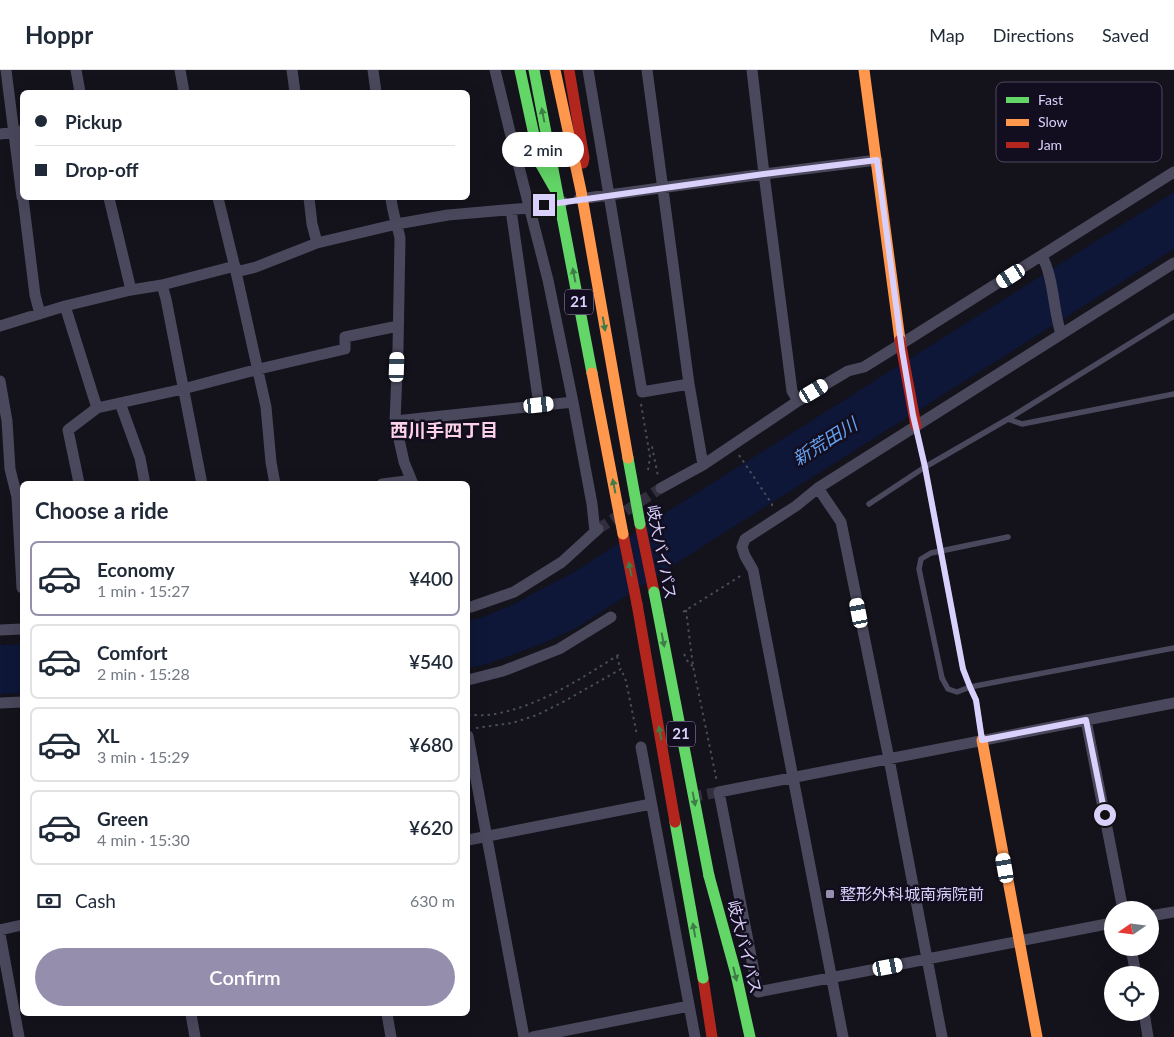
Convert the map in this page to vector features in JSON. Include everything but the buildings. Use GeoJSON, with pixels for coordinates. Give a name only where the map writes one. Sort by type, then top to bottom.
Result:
{"type":"FeatureCollection","features":[{"type":"Feature","properties":{"kind":"main road","name":"21"},"geometry":{"type":"LineString","coordinates":[[520,70],[540,163],[559,196]]}},
{"type":"Feature","properties":{"kind":"main road","name":"21"},"geometry":{"type":"LineString","coordinates":[[534,70],[654,696],[712,1037]]}},
{"type":"Feature","properties":{"kind":"main road","name":"岐大バイパス"},"geometry":{"type":"LineString","coordinates":[[556,70],[581,191],[640,524],[707,866],[736,974],[750,1037]]}},
{"type":"Feature","properties":{"kind":"main road","name":"21"},"geometry":{"type":"LineString","coordinates":[[569,70],[584,158],[581,191]]}},
{"type":"Feature","properties":{"kind":"main road"},"geometry":{"type":"LineString","coordinates":[[864,70],[902,347],[915,420]]}},
{"type":"Feature","properties":{"kind":"main road"},"geometry":{"type":"LineString","coordinates":[[982,740],[1037,1037]]}},
{"type":"Feature","properties":{"kind":"street"},"geometry":{"type":"LineString","coordinates":[[6,70],[18,132],[20,158]]}},
{"type":"Feature","properties":{"kind":"street"},"geometry":{"type":"LineString","coordinates":[[76,70],[80,90]]}},
{"type":"Feature","properties":{"kind":"street"},"geometry":{"type":"LineString","coordinates":[[180,70],[184,90]]}},
{"type":"Feature","properties":{"kind":"street"},"geometry":{"type":"LineString","coordinates":[[292,70],[295,90]]}},
{"type":"Feature","properties":{"kind":"street"},"geometry":{"type":"LineString","coordinates":[[373,70],[376,90]]}},
{"type":"Feature","properties":{"kind":"street"},"geometry":{"type":"LineString","coordinates":[[470,607],[514,592],[562,562],[597,530],[548,280],[495,70]]}},
{"type":"Feature","properties":{"kind":"street"},"geometry":{"type":"LineString","coordinates":[[588,70],[642,392],[689,384]]}},
{"type":"Feature","properties":{"kind":"street"},"geometry":{"type":"LineString","coordinates":[[647,70],[689,384],[703,465]]}},
{"type":"Feature","properties":{"kind":"street"},"geometry":{"type":"LineString","coordinates":[[752,70],[792,391],[798,401]]}},
{"type":"Feature","properties":{"kind":"street"},"geometry":{"type":"LineString","coordinates":[[0,134],[18,132]]}},
{"type":"Feature","properties":{"kind":"street"},"geometry":{"type":"LineString","coordinates":[[0,326],[65,306],[131,290],[236,269],[256,267],[317,242],[397,224],[448,215],[529,208],[608,195],[877,160]]}},
{"type":"Feature","properties":{"kind":"street"},"geometry":{"type":"LineString","coordinates":[[662,488],[703,465],[798,401],[848,371],[864,367],[902,347],[1044,260],[1174,172]]}},
{"type":"Feature","properties":{"kind":"street"},"geometry":{"type":"LineString","coordinates":[[23,200],[35,295],[40,314]]}},
{"type":"Feature","properties":{"kind":"street"},"geometry":{"type":"LineString","coordinates":[[109,200],[131,290]]}},
{"type":"Feature","properties":{"kind":"street"},"geometry":{"type":"LineString","coordinates":[[219,200],[236,269],[266,407],[274,481]]}},
{"type":"Feature","properties":{"kind":"street"},"geometry":{"type":"LineString","coordinates":[[309,200],[312,224],[317,242]]}},
{"type":"Feature","properties":{"kind":"street"},"geometry":{"type":"LineString","coordinates":[[391,200],[400,238],[395,421],[404,462],[412,481]]}},
{"type":"Feature","properties":{"kind":"street"},"geometry":{"type":"LineString","coordinates":[[511,210],[539,405]]}},
{"type":"Feature","properties":{"kind":"street"},"geometry":{"type":"LineString","coordinates":[[1044,260],[1059,329]]}},
{"type":"Feature","properties":{"kind":"street"},"geometry":{"type":"LineString","coordinates":[[843,1037],[754,570],[745,556],[742,547],[745,539],[796,506],[818,488],[915,420],[1059,329],[1174,263]]}},
{"type":"Feature","properties":{"kind":"street"},"geometry":{"type":"LineString","coordinates":[[162,285],[201,481]]}},
{"type":"Feature","properties":{"kind":"street"},"geometry":{"type":"LineString","coordinates":[[65,306],[97,408]]}},
{"type":"Feature","properties":{"kind":"street"},"geometry":{"type":"LineString","coordinates":[[78,481],[68,430],[97,408],[345,349],[345,337],[398,326]]}},
{"type":"Feature","properties":{"kind":"street"},"geometry":{"type":"LineString","coordinates":[[0,381],[7,421],[10,469],[20,497]]}},
{"type":"Feature","properties":{"kind":"street"},"geometry":{"type":"LineString","coordinates":[[395,421],[573,402]]}},
{"type":"Feature","properties":{"kind":"street"},"geometry":{"type":"LineString","coordinates":[[120,403],[140,458],[144,481]]}},
{"type":"Feature","properties":{"kind":"street"},"geometry":{"type":"LineString","coordinates":[[818,488],[840,522],[889,759],[942,1037]]}},
{"type":"Feature","properties":{"kind":"street"},"geometry":{"type":"LineString","coordinates":[[470,679],[503,671],[559,649],[611,617]]}},
{"type":"Feature","properties":{"kind":"street"},"geometry":{"type":"LineString","coordinates":[[0,630],[20,629]]}},
{"type":"Feature","properties":{"kind":"street"},"geometry":{"type":"LineString","coordinates":[[0,703],[20,702]]}},
{"type":"Feature","properties":{"kind":"street"},"geometry":{"type":"LineString","coordinates":[[1104,925],[758,992],[719,792],[1086,720],[1173,706]]}},
{"type":"Feature","properties":{"kind":"street"},"geometry":{"type":"LineString","coordinates":[[1086,720],[1121,901]]}},
{"type":"Feature","properties":{"kind":"street"},"geometry":{"type":"LineString","coordinates":[[470,747],[524,1037]]}},
{"type":"Feature","properties":{"kind":"street"},"geometry":{"type":"LineString","coordinates":[[640,747],[694,1037]]}},
{"type":"Feature","properties":{"kind":"street"},"geometry":{"type":"LineString","coordinates":[[470,840],[651,804]]}},
{"type":"Feature","properties":{"kind":"street"},"geometry":{"type":"LineString","coordinates":[[1159,914],[1174,912]]}},
{"type":"Feature","properties":{"kind":"street"},"geometry":{"type":"LineString","coordinates":[[0,930],[20,926]]}},
{"type":"Feature","properties":{"kind":"street"},"geometry":{"type":"LineString","coordinates":[[0,934],[20,1037]]}},
{"type":"Feature","properties":{"kind":"street"},"geometry":{"type":"LineString","coordinates":[[533,1037],[689,1006]]}},
{"type":"Feature","properties":{"kind":"street"},"geometry":{"type":"LineString","coordinates":[[191,1016],[195,1037]]}},
{"type":"Feature","properties":{"kind":"street"},"geometry":{"type":"LineString","coordinates":[[387,1016],[391,1037]]}},
{"type":"Feature","properties":{"kind":"street"},"geometry":{"type":"LineString","coordinates":[[1145,1021],[1148,1037]]}},
{"type":"Feature","properties":{"kind":"lane"},"geometry":{"type":"LineString","coordinates":[[870,504],[925,467],[1008,419],[1174,316]]}},
{"type":"Feature","properties":{"kind":"lane"},"geometry":{"type":"LineString","coordinates":[[1008,419],[1022,424],[1174,394]]}},
{"type":"Feature","properties":{"kind":"lane"},"geometry":{"type":"LineString","coordinates":[[915,420],[963,669],[976,700],[982,740]]}},
{"type":"Feature","properties":{"kind":"lane"},"geometry":{"type":"LineString","coordinates":[[1008,537],[931,553],[921,559],[918,570],[942,678],[948,689],[957,692],[970,687],[1174,648]]}},
{"type":"Feature","properties":{"kind":"path"},"geometry":{"type":"LineString","coordinates":[[642,392],[640,397],[650,457]]}},
{"type":"Feature","properties":{"kind":"path"},"geometry":{"type":"LineString","coordinates":[[648,445],[652,447],[662,488]]}},
{"type":"Feature","properties":{"kind":"path"},"geometry":{"type":"LineString","coordinates":[[739,455],[772,504]]}},
{"type":"Feature","properties":{"kind":"path"},"geometry":{"type":"LineString","coordinates":[[683,612],[742,575],[754,570]]}},
{"type":"Feature","properties":{"kind":"path"},"geometry":{"type":"LineString","coordinates":[[686,610],[693,666],[719,792]]}},
{"type":"Feature","properties":{"kind":"path"},"geometry":{"type":"LineString","coordinates":[[470,715],[493,715],[530,705],[555,694],[620,654]]}},
{"type":"Feature","properties":{"kind":"path"},"geometry":{"type":"LineString","coordinates":[[617,656],[626,681],[640,747]]}},
{"type":"Feature","properties":{"kind":"path"},"geometry":{"type":"LineString","coordinates":[[689,664],[693,666]]}},
{"type":"Feature","properties":{"kind":"path"},"geometry":{"type":"LineString","coordinates":[[477,728],[512,723],[538,715],[621,668]]}},
{"type":"Feature","properties":{"kind":"water","name":"新荒田川"},"geometry":{"type":"Polygon","coordinates":[[[1174,192],[1174,249],[578,627],[546,642],[488,664],[470,668],[470,620],[512,605],[574,572],[1174,192]]]}},
{"type":"Feature","properties":{"kind":"water"},"geometry":{"type":"Polygon","coordinates":[[[20,644],[20,693],[0,694],[0,645],[20,644]]]}},
{"type":"Feature","properties":{"kind":"tunnel"},"geometry":{"type":"LineString","coordinates":[[598,529],[661,488]]}},
{"type":"Feature","properties":{"kind":"tunnel"},"geometry":{"type":"LineString","coordinates":[[691,797],[719,792]]}},
{"type":"Feature","properties":{"kind":"traffic: fast"},"geometry":{"type":"LineString","coordinates":[[520,70],[540,163],[556,191]]}},
{"type":"Feature","properties":{"kind":"traffic: fast"},"geometry":{"type":"LineString","coordinates":[[534,70],[592,373]]}},
{"type":"Feature","properties":{"kind":"traffic: fast"},"geometry":{"type":"LineString","coordinates":[[628,458],[640,524]]}},
{"type":"Feature","properties":{"kind":"traffic: fast"},"geometry":{"type":"LineString","coordinates":[[654,592],[709,876]]}},
{"type":"Feature","properties":{"kind":"traffic: fast"},"geometry":{"type":"LineString","coordinates":[[675,822],[703,978]]}},
{"type":"Feature","properties":{"kind":"traffic: fast"},"geometry":{"type":"LineString","coordinates":[[709,876],[736,974],[750,1037]]}},
{"type":"Feature","properties":{"kind":"traffic: slow"},"geometry":{"type":"LineString","coordinates":[[555,70],[581,191],[628,458]]}},
{"type":"Feature","properties":{"kind":"traffic: slow"},"geometry":{"type":"LineString","coordinates":[[864,70],[900,340]]}},
{"type":"Feature","properties":{"kind":"traffic: slow"},"geometry":{"type":"LineString","coordinates":[[592,373],[623,534]]}},
{"type":"Feature","properties":{"kind":"traffic: slow"},"geometry":{"type":"LineString","coordinates":[[982,740],[1037,1037]]}},
{"type":"Feature","properties":{"kind":"traffic: jam"},"geometry":{"type":"LineString","coordinates":[[569,70],[584,158],[583,163]]}},
{"type":"Feature","properties":{"kind":"traffic: jam"},"geometry":{"type":"LineString","coordinates":[[900,340],[916,426]]}},
{"type":"Feature","properties":{"kind":"traffic: jam"},"geometry":{"type":"LineString","coordinates":[[640,524],[654,592]]}},
{"type":"Feature","properties":{"kind":"traffic: jam"},"geometry":{"type":"LineString","coordinates":[[623,534],[637,604]]}},
{"type":"Feature","properties":{"kind":"traffic: jam"},"geometry":{"type":"LineString","coordinates":[[637,604],[675,822]]}},
{"type":"Feature","properties":{"kind":"traffic: jam"},"geometry":{"type":"LineString","coordinates":[[703,978],[712,1037]]}},
{"type":"Feature","properties":{"kind":"place","name":"整形外科城南病院前"},"geometry":{"type":"Point","coordinates":[830,894]}},
{"type":"Feature","properties":{"kind":"district","name":"西川手四丁目"},"geometry":{"type":"Point","coordinates":[444,431]}},
{"type":"Feature","properties":{"kind":"route"},"geometry":{"type":"LineString","coordinates":[[544,205],[877,160],[902,350],[913,415],[925,467],[963,669],[976,700],[982,740],[1086,720],[1105,815]]}}]}
